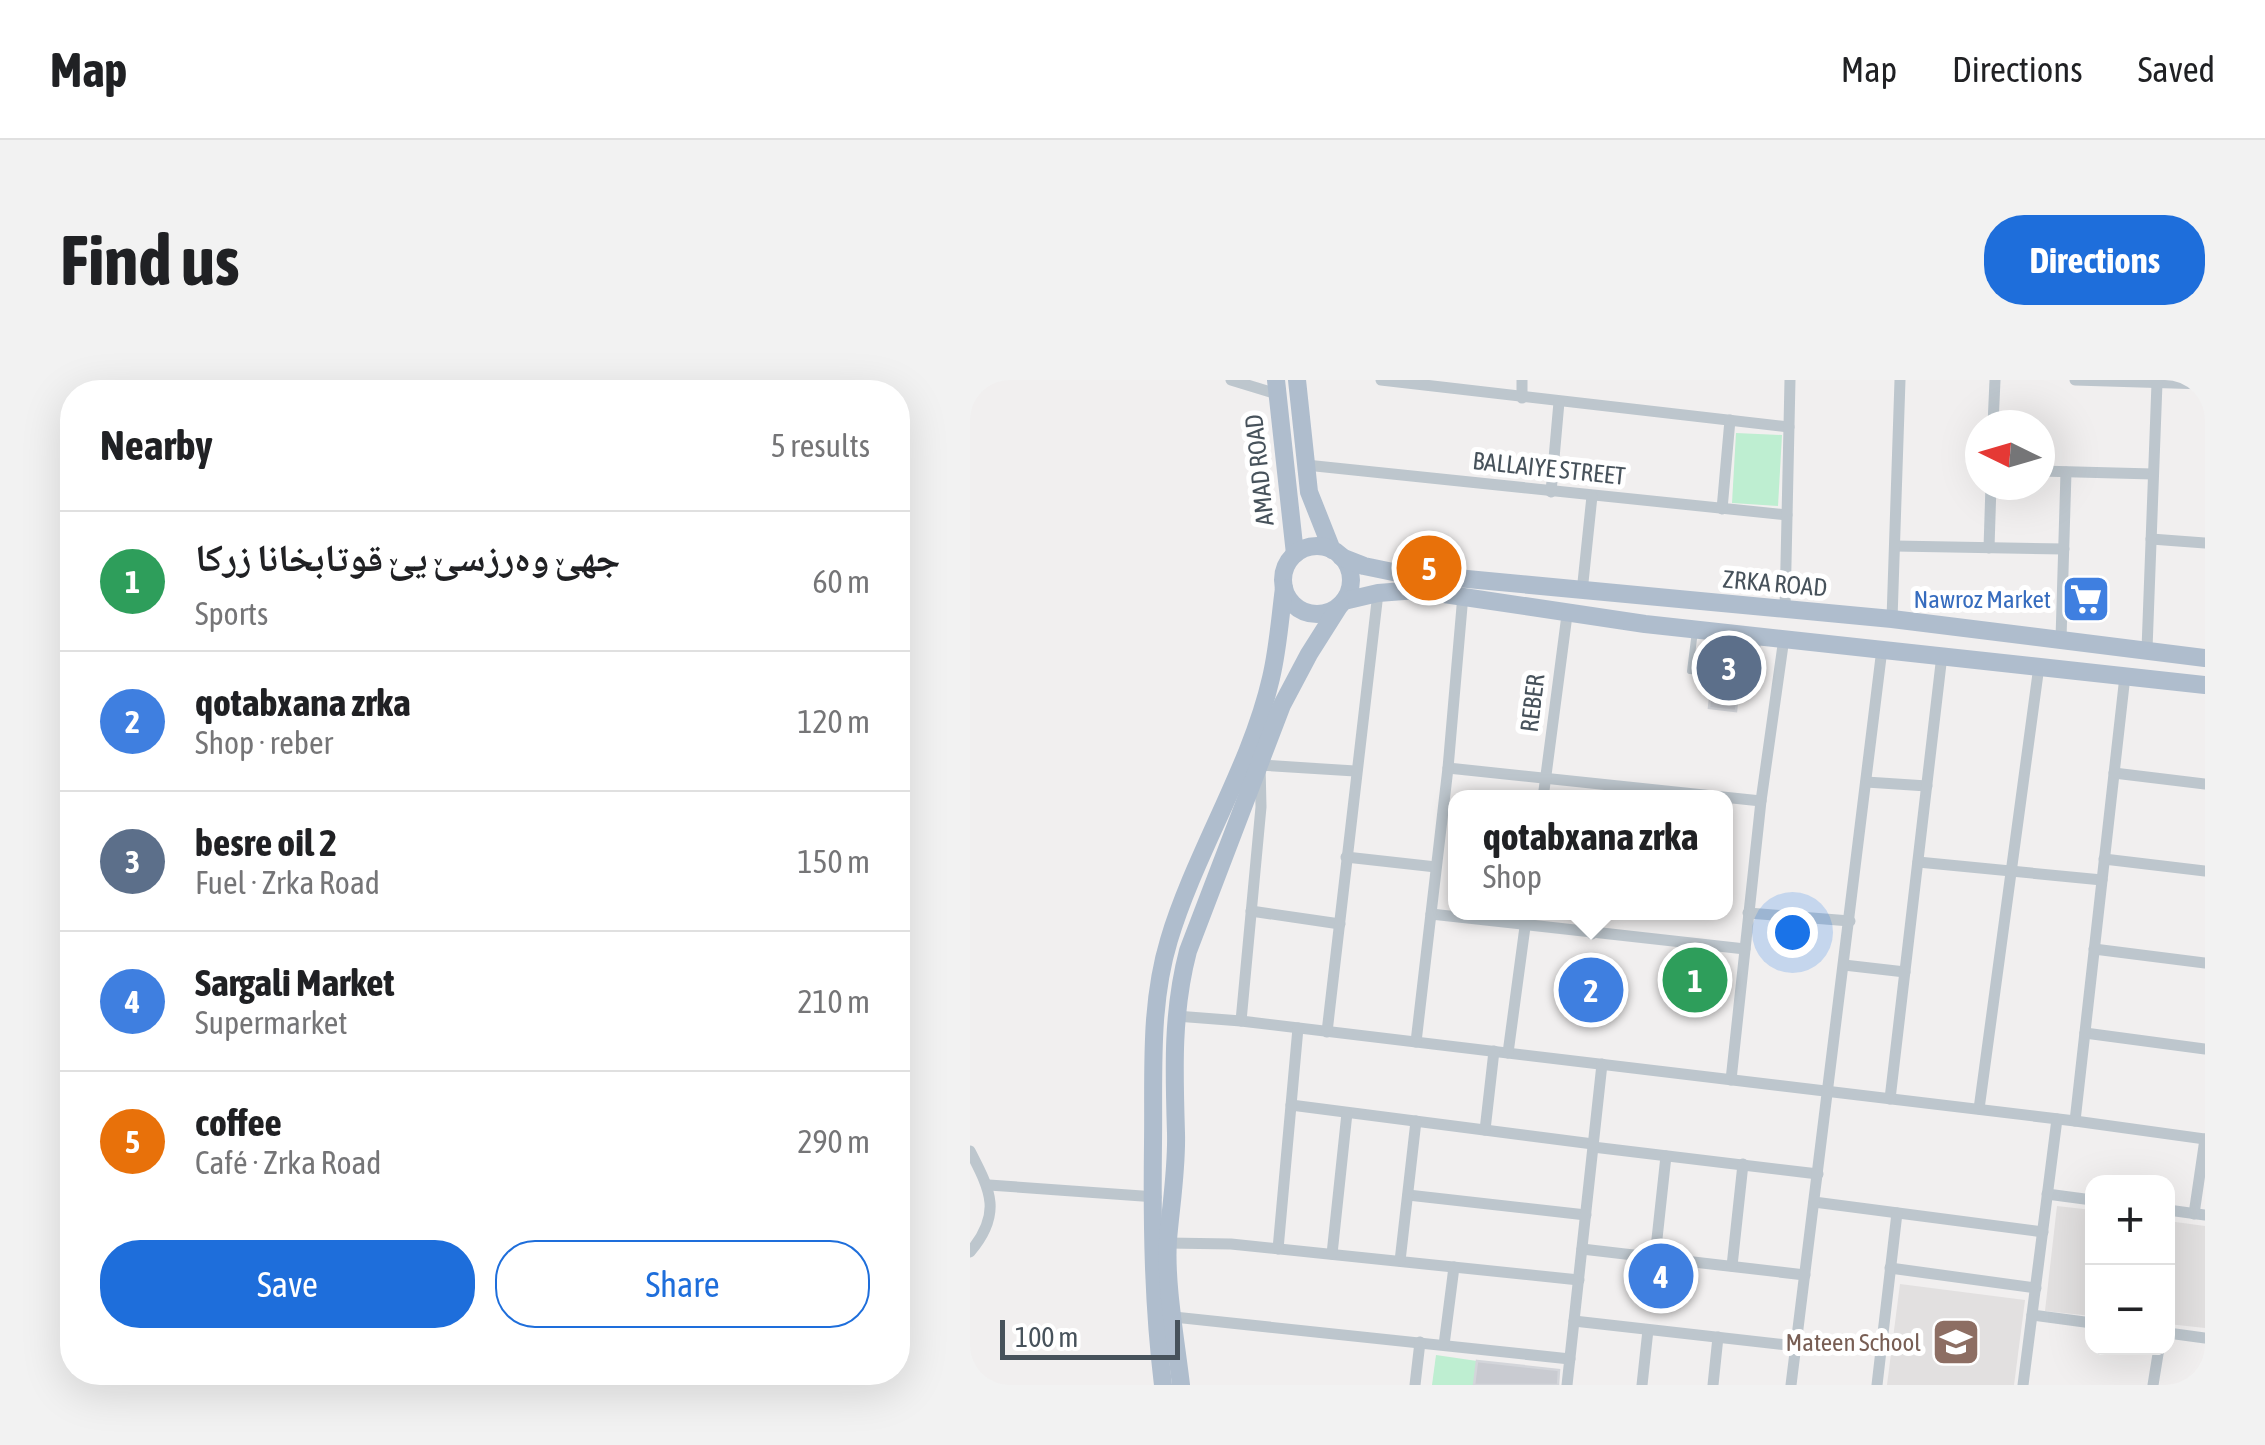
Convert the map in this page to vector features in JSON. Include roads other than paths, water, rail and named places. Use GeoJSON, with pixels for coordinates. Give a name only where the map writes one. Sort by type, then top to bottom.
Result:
{"type":"FeatureCollection","features":[{"type":"Feature","properties":{"kind":"main road","name":"AMAD ROAD"},"geometry":{"type":"LineString","coordinates":[[1297,380],[1313,506],[1337,553]]}},
{"type":"Feature","properties":{"kind":"main road","name":"AMAD ROAD"},"geometry":{"type":"LineString","coordinates":[[1276,387],[1295,554]]}},
{"type":"Feature","properties":{"kind":"main road"},"geometry":{"type":"LineString","coordinates":[[1163,1385],[1153,1306],[1151,1056],[1159,983],[1168,942],[1271,680],[1286,568],[1295,554],[1312,546],[1337,553],[1351,578],[1342,603],[1292,685],[1188,950],[1179,984],[1172,1062],[1176,1134],[1168,1243],[1181,1385]]}},
{"type":"Feature","properties":{"kind":"main road","name":"ZRKA ROAD"},"geometry":{"type":"LineString","coordinates":[[1337,553],[1364,566],[1393,572],[1892,619],[2205,658]]}},
{"type":"Feature","properties":{"kind":"main road"},"geometry":{"type":"LineString","coordinates":[[1284,588],[1297,608],[1311,614],[1327,613],[1342,603],[1378,593],[1417,590],[1645,624],[2205,685]]}},
{"type":"Feature","properties":{"kind":"main road"},"geometry":{"type":"LineString","coordinates":[[1645,624],[1648,597]]}},
{"type":"Feature","properties":{"kind":"street"},"geometry":{"type":"LineString","coordinates":[[1231,380],[1276,387]]}},
{"type":"Feature","properties":{"kind":"street"},"geometry":{"type":"LineString","coordinates":[[1381,380],[1789,427]]}},
{"type":"Feature","properties":{"kind":"street"},"geometry":{"type":"LineString","coordinates":[[1522,380],[1522,398]]}},
{"type":"Feature","properties":{"kind":"street"},"geometry":{"type":"LineString","coordinates":[[1785,609],[1790,380]]}},
{"type":"Feature","properties":{"kind":"street"},"geometry":{"type":"LineString","coordinates":[[1892,619],[1900,380]]}},
{"type":"Feature","properties":{"kind":"street"},"geometry":{"type":"LineString","coordinates":[[1993,410],[1994,380]]}},
{"type":"Feature","properties":{"kind":"street"},"geometry":{"type":"LineString","coordinates":[[2075,380],[2205,384]]}},
{"type":"Feature","properties":{"kind":"street"},"geometry":{"type":"LineString","coordinates":[[2147,649],[2157,383]]}},
{"type":"Feature","properties":{"kind":"street"},"geometry":{"type":"LineString","coordinates":[[1551,492],[1559,402]]}},
{"type":"Feature","properties":{"kind":"street"},"geometry":{"type":"LineString","coordinates":[[1722,509],[1730,420]]}},
{"type":"Feature","properties":{"kind":"street","name":"BALLAIYE STREET"},"geometry":{"type":"LineString","coordinates":[[1306,465],[1787,515]]}},
{"type":"Feature","properties":{"kind":"street"},"geometry":{"type":"LineString","coordinates":[[2055,472],[2152,474]]}},
{"type":"Feature","properties":{"kind":"street"},"geometry":{"type":"LineString","coordinates":[[2061,639],[2066,472]]}},
{"type":"Feature","properties":{"kind":"street"},"geometry":{"type":"LineString","coordinates":[[1582,592],[1592,496]]}},
{"type":"Feature","properties":{"kind":"street"},"geometry":{"type":"LineString","coordinates":[[1989,548],[1991,500]]}},
{"type":"Feature","properties":{"kind":"street"},"geometry":{"type":"LineString","coordinates":[[2150,539],[2205,543]]}},
{"type":"Feature","properties":{"kind":"street"},"geometry":{"type":"LineString","coordinates":[[1894,546],[2064,549]]}},
{"type":"Feature","properties":{"kind":"street"},"geometry":{"type":"LineString","coordinates":[[1327,1032],[1378,593]]}},
{"type":"Feature","properties":{"kind":"street"},"geometry":{"type":"LineString","coordinates":[[1416,1042],[1448,768],[1463,595]]}},
{"type":"Feature","properties":{"kind":"street","name":"REBER"},"geometry":{"type":"LineString","coordinates":[[1544,790],[1567,614]]}},
{"type":"Feature","properties":{"kind":"street"},"geometry":{"type":"LineString","coordinates":[[1731,1080],[1761,802],[1784,638]]}},
{"type":"Feature","properties":{"kind":"street"},"geometry":{"type":"LineString","coordinates":[[1791,1385],[1882,648]]}},
{"type":"Feature","properties":{"kind":"street"},"geometry":{"type":"LineString","coordinates":[[1890,1098],[1942,655]]}},
{"type":"Feature","properties":{"kind":"street"},"geometry":{"type":"LineString","coordinates":[[1979,1109],[2039,666]]}},
{"type":"Feature","properties":{"kind":"street"},"geometry":{"type":"LineString","coordinates":[[2075,1120],[2125,676]]}},
{"type":"Feature","properties":{"kind":"street"},"geometry":{"type":"LineString","coordinates":[[1241,1021],[1261,807],[1260,765],[1355,771]]}},
{"type":"Feature","properties":{"kind":"street"},"geometry":{"type":"LineString","coordinates":[[1448,768],[1668,790]]}},
{"type":"Feature","properties":{"kind":"street"},"geometry":{"type":"LineString","coordinates":[[2114,773],[2205,784]]}},
{"type":"Feature","properties":{"kind":"street"},"geometry":{"type":"LineString","coordinates":[[1866,782],[1927,786]]}},
{"type":"Feature","properties":{"kind":"street"},"geometry":{"type":"LineString","coordinates":[[1613,790],[1614,783]]}},
{"type":"Feature","properties":{"kind":"street"},"geometry":{"type":"LineString","coordinates":[[1733,798],[1761,802]]}},
{"type":"Feature","properties":{"kind":"street"},"geometry":{"type":"LineString","coordinates":[[1346,857],[1436,867]]}},
{"type":"Feature","properties":{"kind":"street"},"geometry":{"type":"LineString","coordinates":[[2104,859],[2205,872]]}},
{"type":"Feature","properties":{"kind":"street"},"geometry":{"type":"LineString","coordinates":[[1918,862],[2102,880]]}},
{"type":"Feature","properties":{"kind":"street"},"geometry":{"type":"LineString","coordinates":[[1251,912],[1340,924]]}},
{"type":"Feature","properties":{"kind":"street"},"geometry":{"type":"LineString","coordinates":[[1748,913],[1850,921]]}},
{"type":"Feature","properties":{"kind":"street"},"geometry":{"type":"LineString","coordinates":[[1431,914],[1448,915]]}},
{"type":"Feature","properties":{"kind":"street"},"geometry":{"type":"LineString","coordinates":[[1508,1053],[1526,920]]}},
{"type":"Feature","properties":{"kind":"street"},"geometry":{"type":"LineString","coordinates":[[1530,920],[1592,934],[1745,950]]}},
{"type":"Feature","properties":{"kind":"street"},"geometry":{"type":"LineString","coordinates":[[1592,934],[1595,920]]}},
{"type":"Feature","properties":{"kind":"street"},"geometry":{"type":"LineString","coordinates":[[2094,949],[2205,963]]}},
{"type":"Feature","properties":{"kind":"street"},"geometry":{"type":"LineString","coordinates":[[1844,965],[1905,972]]}},
{"type":"Feature","properties":{"kind":"street"},"geometry":{"type":"LineString","coordinates":[[1176,1016],[2075,1120],[2205,1139],[2200,1214],[2175,1211]]}},
{"type":"Feature","properties":{"kind":"street"},"geometry":{"type":"LineString","coordinates":[[1278,1248],[1298,1028]]}},
{"type":"Feature","properties":{"kind":"street"},"geometry":{"type":"LineString","coordinates":[[2085,1033],[2205,1049]]}},
{"type":"Feature","properties":{"kind":"street"},"geometry":{"type":"LineString","coordinates":[[1486,1130],[1494,1051]]}},
{"type":"Feature","properties":{"kind":"street"},"geometry":{"type":"LineString","coordinates":[[1567,1385],[1602,1064]]}},
{"type":"Feature","properties":{"kind":"street"},"geometry":{"type":"LineString","coordinates":[[1291,1105],[1818,1174]]}},
{"type":"Feature","properties":{"kind":"street"},"geometry":{"type":"LineString","coordinates":[[1332,1254],[1348,1113]]}},
{"type":"Feature","properties":{"kind":"street"},"geometry":{"type":"LineString","coordinates":[[2023,1385],[2057,1119]]}},
{"type":"Feature","properties":{"kind":"street"},"geometry":{"type":"LineString","coordinates":[[1400,1261],[1416,1122]]}},
{"type":"Feature","properties":{"kind":"street"},"geometry":{"type":"LineString","coordinates":[[970,1151],[989,1184],[991,1203],[985,1227],[970,1252]]}},
{"type":"Feature","properties":{"kind":"street"},"geometry":{"type":"LineString","coordinates":[[1655,1258],[1666,1156]]}},
{"type":"Feature","properties":{"kind":"street"},"geometry":{"type":"LineString","coordinates":[[1732,1266],[1743,1164]]}},
{"type":"Feature","properties":{"kind":"street"},"geometry":{"type":"LineString","coordinates":[[989,1184],[1152,1195],[1173,1204]]}},
{"type":"Feature","properties":{"kind":"street"},"geometry":{"type":"LineString","coordinates":[[2048,1194],[2085,1199]]}},
{"type":"Feature","properties":{"kind":"street"},"geometry":{"type":"LineString","coordinates":[[1408,1195],[1586,1215]]}},
{"type":"Feature","properties":{"kind":"street"},"geometry":{"type":"LineString","coordinates":[[1814,1202],[2042,1232]]}},
{"type":"Feature","properties":{"kind":"street"},"geometry":{"type":"LineString","coordinates":[[1877,1385],[1896,1213]]}},
{"type":"Feature","properties":{"kind":"street"},"geometry":{"type":"LineString","coordinates":[[1168,1243],[1278,1248],[1579,1280]]}},
{"type":"Feature","properties":{"kind":"street"},"geometry":{"type":"LineString","coordinates":[[1582,1249],[1805,1275]]}},
{"type":"Feature","properties":{"kind":"street"},"geometry":{"type":"LineString","coordinates":[[1444,1345],[1454,1267]]}},
{"type":"Feature","properties":{"kind":"street"},"geometry":{"type":"LineString","coordinates":[[1890,1268],[2036,1288]]}},
{"type":"Feature","properties":{"kind":"street"},"geometry":{"type":"LineString","coordinates":[[2032,1315],[2085,1322]]}},
{"type":"Feature","properties":{"kind":"street"},"geometry":{"type":"LineString","coordinates":[[1174,1317],[1570,1359]]}},
{"type":"Feature","properties":{"kind":"street"},"geometry":{"type":"LineString","coordinates":[[1574,1322],[1796,1346]]}},
{"type":"Feature","properties":{"kind":"street"},"geometry":{"type":"LineString","coordinates":[[1642,1385],[1648,1330]]}},
{"type":"Feature","properties":{"kind":"street"},"geometry":{"type":"LineString","coordinates":[[2175,1334],[2205,1338]]}},
{"type":"Feature","properties":{"kind":"street"},"geometry":{"type":"LineString","coordinates":[[1713,1385],[1718,1337]]}},
{"type":"Feature","properties":{"kind":"street"},"geometry":{"type":"LineString","coordinates":[[1414,1385],[1420,1342]]}},
{"type":"Feature","properties":{"kind":"street"},"geometry":{"type":"LineString","coordinates":[[2153,1385],[2158,1355]]}},
{"type":"Feature","properties":{"kind":"lane"},"geometry":{"type":"LineString","coordinates":[[1695,629],[1690,671],[1754,678],[1759,636]]}},
{"type":"Feature","properties":{"kind":"place","name":"coffee"},"geometry":{"type":"Point","coordinates":[1429,568]}},
{"type":"Feature","properties":{"kind":"place","name":"Nawroz Market"},"geometry":{"type":"Point","coordinates":[2086,599]}},
{"type":"Feature","properties":{"kind":"place","name":"besre oil 2"},"geometry":{"type":"Point","coordinates":[1729,668]}},
{"type":"Feature","properties":{"kind":"place","name":"جھێ وەرزسێ یێ قوتابخانا زرکا"},"geometry":{"type":"Point","coordinates":[1695,980]}},
{"type":"Feature","properties":{"kind":"place","name":"qotabxana zrka"},"geometry":{"type":"Point","coordinates":[1591,990]}},
{"type":"Feature","properties":{"kind":"place","name":"Sargali Market"},"geometry":{"type":"Point","coordinates":[1661,1276]}},
{"type":"Feature","properties":{"kind":"place","name":"Mateen School"},"geometry":{"type":"Point","coordinates":[1956,1342]}}]}
